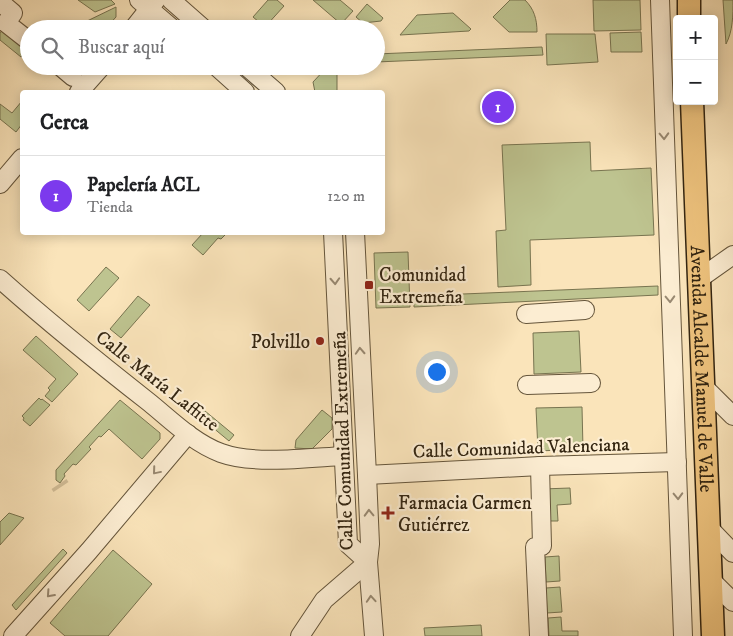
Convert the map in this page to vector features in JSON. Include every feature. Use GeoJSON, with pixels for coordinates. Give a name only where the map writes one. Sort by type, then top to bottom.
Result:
{"type":"FeatureCollection","features":[{"type":"Feature","properties":{"kind":"main road"},"geometry":{"type":"LineString","coordinates":[[689,0],[689,15]]}},
{"type":"Feature","properties":{"kind":"main road","name":"Avenida Alcalde Manuel de Valle"},"geometry":{"type":"LineString","coordinates":[[692,105],[713,636]]}},
{"type":"Feature","properties":{"kind":"street"},"geometry":{"type":"LineString","coordinates":[[171,0],[194,20]]}},
{"type":"Feature","properties":{"kind":"street"},"geometry":{"type":"LineString","coordinates":[[660,0],[683,636]]}},
{"type":"Feature","properties":{"kind":"street"},"geometry":{"type":"LineString","coordinates":[[0,2],[13,13],[6,23],[20,34]]}},
{"type":"Feature","properties":{"kind":"street"},"geometry":{"type":"LineString","coordinates":[[138,20],[148,3],[164,20]]}},
{"type":"Feature","properties":{"kind":"street"},"geometry":{"type":"LineString","coordinates":[[226,75],[243,90]]}},
{"type":"Feature","properties":{"kind":"street"},"geometry":{"type":"LineString","coordinates":[[256,75],[274,90]]}},
{"type":"Feature","properties":{"kind":"street"},"geometry":{"type":"LineString","coordinates":[[0,184],[20,160]]}},
{"type":"Feature","properties":{"kind":"street","name":"Calle Comunidad Extremeña"},"geometry":{"type":"LineString","coordinates":[[333,235],[348,544],[368,562]]}},
{"type":"Feature","properties":{"kind":"street","name":"Calle Comunidad Extremeña"},"geometry":{"type":"LineString","coordinates":[[355,235],[358,319],[368,475],[370,544],[368,562],[374,636]]}},
{"type":"Feature","properties":{"kind":"street"},"geometry":{"type":"LineString","coordinates":[[699,279],[733,255]]}},
{"type":"Feature","properties":{"kind":"street","name":"Calle María Laffitte"},"geometry":{"type":"LineString","coordinates":[[0,279],[36,311],[188,434],[221,453],[239,458],[270,460],[343,456]]}},
{"type":"Feature","properties":{"kind":"street"},"geometry":{"type":"LineString","coordinates":[[526,314],[585,310]]}},
{"type":"Feature","properties":{"kind":"street"},"geometry":{"type":"LineString","coordinates":[[527,385],[590,383]]}},
{"type":"Feature","properties":{"kind":"street"},"geometry":{"type":"LineString","coordinates":[[703,386],[733,416]]}},
{"type":"Feature","properties":{"kind":"street"},"geometry":{"type":"LineString","coordinates":[[19,634],[188,434]]}},
{"type":"Feature","properties":{"kind":"street","name":"Calle Comunidad Valenciana"},"geometry":{"type":"LineString","coordinates":[[368,475],[540,466],[677,462]]}},
{"type":"Feature","properties":{"kind":"street"},"geometry":{"type":"LineString","coordinates":[[539,636],[535,547],[542,546],[540,466]]}},
{"type":"Feature","properties":{"kind":"street"},"geometry":{"type":"LineString","coordinates":[[709,528],[733,553]]}},
{"type":"Feature","properties":{"kind":"street"},"geometry":{"type":"LineString","coordinates":[[300,636],[324,600],[368,562]]}},
{"type":"Feature","properties":{"kind":"street"},"geometry":{"type":"LineString","coordinates":[[710,579],[733,602]]}},
{"type":"Feature","properties":{"kind":"green space"},"geometry":{"type":"Polygon","coordinates":[[[78,0],[111,0],[115,4],[95,12],[78,0]]]}},
{"type":"Feature","properties":{"kind":"green space"},"geometry":{"type":"Polygon","coordinates":[[[268,0],[277,0],[284,6],[271,20],[257,20],[253,17],[268,0]]]}},
{"type":"Feature","properties":{"kind":"green space"},"geometry":{"type":"Polygon","coordinates":[[[313,0],[340,0],[353,11],[345,20],[336,20],[313,0]]]}},
{"type":"Feature","properties":{"kind":"green space"},"geometry":{"type":"Polygon","coordinates":[[[510,0],[525,0],[528,3],[534,14],[537,32],[509,32],[493,17],[510,0]]]}},
{"type":"Feature","properties":{"kind":"green space"},"geometry":{"type":"Polygon","coordinates":[[[593,0],[640,0],[641,30],[594,31],[593,0]]]}},
{"type":"Feature","properties":{"kind":"green space"},"geometry":{"type":"Polygon","coordinates":[[[723,0],[733,0],[733,17],[726,44],[723,0]]]}},
{"type":"Feature","properties":{"kind":"green space"},"geometry":{"type":"Polygon","coordinates":[[[367,4],[383,18],[382,20],[360,20],[356,17],[367,4]]]}},
{"type":"Feature","properties":{"kind":"green space"},"geometry":{"type":"Polygon","coordinates":[[[116,7],[116,17],[113,20],[89,20],[116,7]]]}},
{"type":"Feature","properties":{"kind":"green space"},"geometry":{"type":"Polygon","coordinates":[[[453,13],[471,29],[469,31],[400,35],[417,15],[453,13]]]}},
{"type":"Feature","properties":{"kind":"green space"},"geometry":{"type":"Polygon","coordinates":[[[3,29],[20,42],[20,56],[0,40],[0,33],[3,29]]]}},
{"type":"Feature","properties":{"kind":"green space"},"geometry":{"type":"Polygon","coordinates":[[[641,32],[642,52],[611,52],[610,33],[641,32]]]}},
{"type":"Feature","properties":{"kind":"green space"},"geometry":{"type":"Polygon","coordinates":[[[546,34],[595,34],[598,62],[547,65],[546,34]]]}},
{"type":"Feature","properties":{"kind":"green space"},"geometry":{"type":"Polygon","coordinates":[[[542,47],[543,55],[385,62],[385,54],[542,47]]]}},
{"type":"Feature","properties":{"kind":"green space"},"geometry":{"type":"Polygon","coordinates":[[[320,75],[337,75],[337,90],[315,90],[313,82],[320,75]]]}},
{"type":"Feature","properties":{"kind":"green space"},"geometry":{"type":"Polygon","coordinates":[[[20,103],[20,127],[16,132],[0,119],[0,104],[12,113],[20,103]]]}},
{"type":"Feature","properties":{"kind":"green space"},"geometry":{"type":"Polygon","coordinates":[[[590,142],[591,171],[651,168],[654,235],[530,240],[531,285],[498,287],[496,231],[506,230],[502,145],[590,142]]]}},
{"type":"Feature","properties":{"kind":"green space"},"geometry":{"type":"Polygon","coordinates":[[[201,235],[225,235],[221,239],[218,238],[203,255],[192,245],[201,235]]]}},
{"type":"Feature","properties":{"kind":"green space"},"geometry":{"type":"Polygon","coordinates":[[[408,252],[410,307],[376,308],[374,253],[408,252]]]}},
{"type":"Feature","properties":{"kind":"green space"},"geometry":{"type":"Polygon","coordinates":[[[106,267],[119,278],[89,311],[77,300],[106,267]]]}},
{"type":"Feature","properties":{"kind":"green space"},"geometry":{"type":"Polygon","coordinates":[[[658,286],[658,295],[414,307],[414,296],[658,286]]]}},
{"type":"Feature","properties":{"kind":"green space"},"geometry":{"type":"Polygon","coordinates":[[[138,296],[150,305],[121,338],[110,329],[138,296]]]}},
{"type":"Feature","properties":{"kind":"green space"},"geometry":{"type":"Polygon","coordinates":[[[579,331],[581,372],[534,374],[533,333],[579,331]]]}},
{"type":"Feature","properties":{"kind":"green space"},"geometry":{"type":"Polygon","coordinates":[[[36,336],[78,374],[52,402],[45,396],[50,390],[48,388],[56,379],[23,350],[36,336]]]}},
{"type":"Feature","properties":{"kind":"green space"},"geometry":{"type":"Polygon","coordinates":[[[39,398],[50,405],[30,426],[23,420],[22,416],[39,398]]]}},
{"type":"Feature","properties":{"kind":"green space"},"geometry":{"type":"Polygon","coordinates":[[[120,400],[160,433],[160,439],[142,459],[109,429],[101,437],[99,436],[89,447],[91,449],[76,465],[73,464],[64,474],[65,476],[60,483],[56,480],[56,470],[120,400]]]}},
{"type":"Feature","properties":{"kind":"green space"},"geometry":{"type":"Polygon","coordinates":[[[199,406],[234,435],[229,441],[194,412],[199,406]]]}},
{"type":"Feature","properties":{"kind":"green space"},"geometry":{"type":"Polygon","coordinates":[[[582,407],[583,449],[538,451],[536,408],[582,407]]]}},
{"type":"Feature","properties":{"kind":"green space"},"geometry":{"type":"Polygon","coordinates":[[[322,410],[332,418],[332,429],[312,449],[295,448],[296,440],[322,410]]]}},
{"type":"Feature","properties":{"kind":"green space"},"geometry":{"type":"Polygon","coordinates":[[[570,488],[571,504],[557,505],[558,521],[543,521],[542,489],[570,488]]]}},
{"type":"Feature","properties":{"kind":"green space"},"geometry":{"type":"Polygon","coordinates":[[[9,513],[24,518],[0,545],[0,522],[9,513]]]}},
{"type":"Feature","properties":{"kind":"green space"},"geometry":{"type":"Polygon","coordinates":[[[63,549],[67,553],[16,610],[12,605],[63,549]]]}},
{"type":"Feature","properties":{"kind":"green space"},"geometry":{"type":"Polygon","coordinates":[[[113,550],[152,584],[108,636],[65,636],[50,623],[113,550]]]}},
{"type":"Feature","properties":{"kind":"green space"},"geometry":{"type":"Polygon","coordinates":[[[559,556],[560,581],[546,582],[545,557],[559,556]]]}},
{"type":"Feature","properties":{"kind":"green space"},"geometry":{"type":"Polygon","coordinates":[[[560,587],[562,612],[547,613],[546,588],[560,587]]]}},
{"type":"Feature","properties":{"kind":"green space"},"geometry":{"type":"Polygon","coordinates":[[[561,617],[562,631],[578,631],[578,636],[549,636],[548,618],[561,617]]]}},
{"type":"Feature","properties":{"kind":"green space"},"geometry":{"type":"Polygon","coordinates":[[[481,625],[482,636],[425,636],[424,628],[481,625]]]}},
{"type":"Feature","properties":{"kind":"place","name":"Papelería ACL"},"geometry":{"type":"Point","coordinates":[498,107]}},
{"type":"Feature","properties":{"kind":"place","name":"Comunidad Extremeña"},"geometry":{"type":"Point","coordinates":[369,285]}},
{"type":"Feature","properties":{"kind":"place","name":"Polvillo"},"geometry":{"type":"Point","coordinates":[320,341]}},
{"type":"Feature","properties":{"kind":"place","name":"Farmacia Carmen Gutiérrez"},"geometry":{"type":"Point","coordinates":[388,513]}}]}
